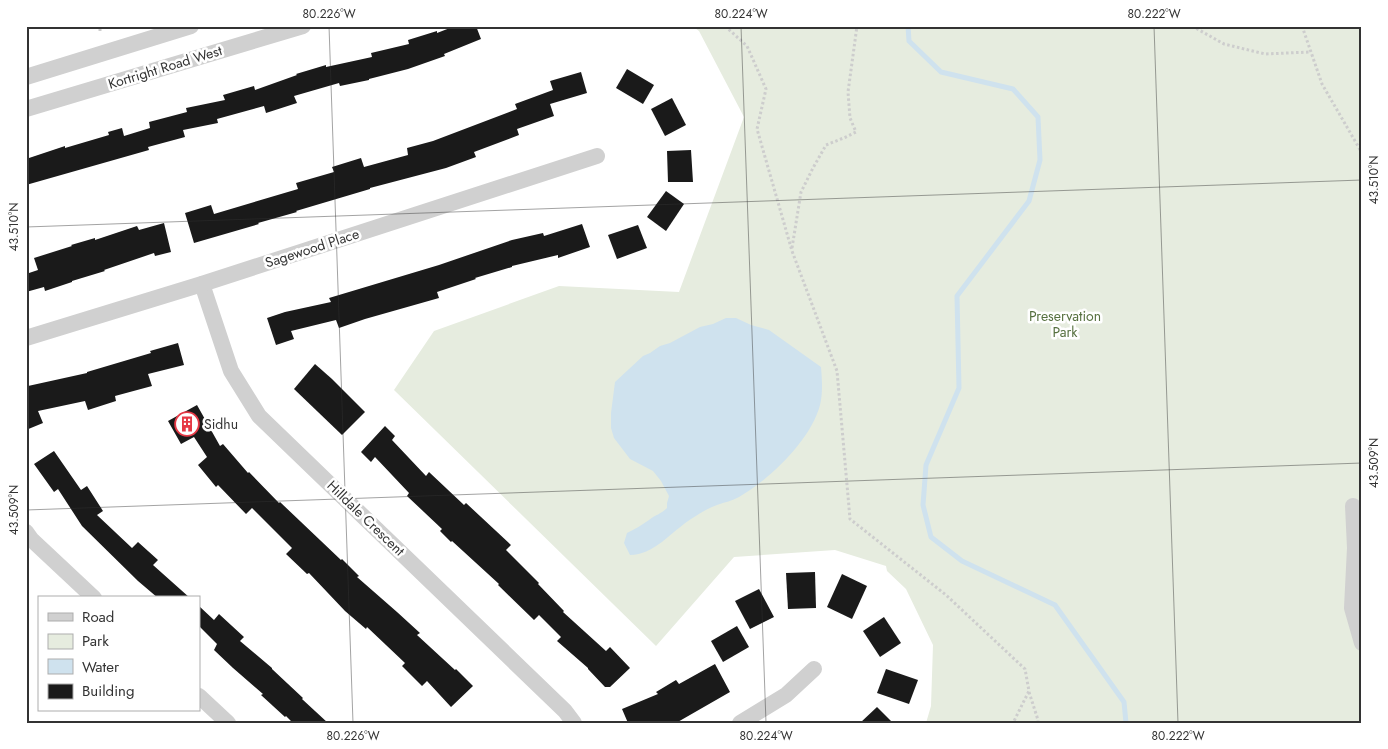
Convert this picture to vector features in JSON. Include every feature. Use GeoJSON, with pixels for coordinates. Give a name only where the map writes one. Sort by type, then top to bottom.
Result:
{"type":"FeatureCollection","features":[{"type":"Feature","properties":{"kind":"street"},"geometry":{"type":"LineString","coordinates":[[26,77],[191,26]]}},
{"type":"Feature","properties":{"kind":"street","name":"Kortright Road West"},"geometry":{"type":"LineString","coordinates":[[26,109],[303,26]]}},
{"type":"Feature","properties":{"kind":"street","name":"Sagewood Place"},"geometry":{"type":"LineString","coordinates":[[26,338],[202,284],[597,156]]}},
{"type":"Feature","properties":{"kind":"street","name":"Hilldale Crescent"},"geometry":{"type":"LineString","coordinates":[[202,284],[231,371],[259,416],[565,711],[574,723]]}},
{"type":"Feature","properties":{"kind":"street"},"geometry":{"type":"LineString","coordinates":[[1353,506],[1355,548],[1352,608],[1362,643]]}},
{"type":"Feature","properties":{"kind":"street"},"geometry":{"type":"LineString","coordinates":[[26,532],[31,539],[92,596]]}},
{"type":"Feature","properties":{"kind":"street"},"geometry":{"type":"LineString","coordinates":[[740,723],[786,695],[814,669]]}},
{"type":"Feature","properties":{"kind":"street"},"geometry":{"type":"LineString","coordinates":[[200,697],[228,723]]}},
{"type":"Feature","properties":{"kind":"path"},"geometry":{"type":"LineString","coordinates":[[100,26],[100,31]]}},
{"type":"Feature","properties":{"kind":"path"},"geometry":{"type":"LineString","coordinates":[[725,26],[747,46],[766,89],[757,129],[792,251],[837,371],[850,518],[946,594],[1025,669],[1038,723]]}},
{"type":"Feature","properties":{"kind":"path"},"geometry":{"type":"LineString","coordinates":[[792,251],[801,192],[813,168],[826,145],[856,132],[850,118],[848,92],[857,26]]}},
{"type":"Feature","properties":{"kind":"path"},"geometry":{"type":"LineString","coordinates":[[1192,26],[1224,44],[1265,54],[1311,52]]}},
{"type":"Feature","properties":{"kind":"path"},"geometry":{"type":"LineString","coordinates":[[1302,26],[1322,84],[1362,152]]}},
{"type":"Feature","properties":{"kind":"path"},"geometry":{"type":"LineString","coordinates":[[1014,723],[1029,691]]}},
{"type":"Feature","properties":{"kind":"green space","name":"Preservation Park"},"geometry":{"type":"Polygon","coordinates":[[[692,26],[1362,26],[1362,723],[926,723],[931,706],[933,645],[906,589],[887,571],[886,566],[835,550],[734,557],[656,646],[394,390],[434,331],[559,286],[679,292],[744,117],[699,31],[692,26]]]}},
{"type":"Feature","properties":{"kind":"water"},"geometry":{"type":"Polygon","coordinates":[[[726,318],[736,318],[769,330],[821,367],[822,396],[815,418],[808,432],[787,458],[751,490],[700,513],[655,547],[639,554],[630,555],[624,543],[627,533],[665,510],[669,496],[653,471],[630,459],[614,438],[611,428],[611,413],[615,382],[643,356],[660,346],[670,343],[700,327],[726,318]]]}},
{"type":"Feature","properties":{"kind":"building"},"geometry":{"type":"Polygon","coordinates":[[[455,26],[476,26],[481,39],[444,54],[445,56],[408,69],[340,86],[339,83],[294,96],[297,103],[266,113],[264,106],[217,119],[218,123],[183,130],[185,137],[148,147],[149,150],[26,185],[26,159],[65,146],[65,148],[109,135],[108,132],[122,128],[124,136],[150,128],[149,122],[187,112],[186,108],[225,100],[223,95],[254,86],[255,90],[326,65],[326,67],[372,57],[371,53],[409,44],[408,40],[437,31],[437,33],[455,26]]]}},
{"type":"Feature","properties":{"kind":"building"},"geometry":{"type":"Polygon","coordinates":[[[627,69],[654,85],[643,104],[616,88],[627,69]]]}},
{"type":"Feature","properties":{"kind":"building"},"geometry":{"type":"Polygon","coordinates":[[[581,72],[587,93],[550,104],[554,116],[517,129],[519,135],[474,152],[476,157],[446,168],[370,188],[194,243],[185,213],[211,205],[214,214],[298,189],[296,183],[334,172],[332,167],[361,158],[364,167],[408,155],[407,148],[433,141],[517,109],[515,104],[553,90],[550,81],[581,72]]]}},
{"type":"Feature","properties":{"kind":"building"},"geometry":{"type":"Polygon","coordinates":[[[672,98],[686,125],[665,136],[651,109],[672,98]]]}},
{"type":"Feature","properties":{"kind":"building"},"geometry":{"type":"Polygon","coordinates":[[[691,150],[693,182],[668,182],[667,151],[691,150]]]}},
{"type":"Feature","properties":{"kind":"building"},"geometry":{"type":"Polygon","coordinates":[[[666,191],[684,204],[666,231],[647,217],[666,191]]]}},
{"type":"Feature","properties":{"kind":"building"},"geometry":{"type":"Polygon","coordinates":[[[164,223],[171,252],[155,256],[154,253],[45,291],[44,287],[26,292],[26,274],[38,270],[34,258],[137,226],[139,230],[164,223]]]}},
{"type":"Feature","properties":{"kind":"building"},"geometry":{"type":"Polygon","coordinates":[[[582,224],[590,247],[558,258],[558,255],[512,266],[437,292],[439,298],[339,328],[336,320],[291,331],[294,339],[276,345],[267,318],[331,302],[329,298],[439,265],[512,240],[543,233],[544,236],[582,224]]]}},
{"type":"Feature","properties":{"kind":"building"},"geometry":{"type":"Polygon","coordinates":[[[638,225],[647,248],[617,259],[608,235],[638,225]]]}},
{"type":"Feature","properties":{"kind":"building"},"geometry":{"type":"Polygon","coordinates":[[[178,343],[184,365],[148,374],[152,386],[115,396],[116,401],[88,410],[85,401],[38,411],[43,423],[26,430],[26,383],[28,386],[87,373],[178,343]]]}},
{"type":"Feature","properties":{"kind":"building"},"geometry":{"type":"Polygon","coordinates":[[[315,364],[365,412],[342,435],[294,389],[315,364]]]}},
{"type":"Feature","properties":{"kind":"building"},"geometry":{"type":"Polygon","coordinates":[[[197,405],[220,446],[223,444],[248,473],[342,559],[359,576],[357,577],[420,633],[417,635],[473,686],[451,707],[427,681],[422,686],[402,666],[405,663],[367,627],[366,629],[345,611],[309,573],[307,574],[286,554],[292,548],[252,508],[246,514],[218,485],[216,487],[198,465],[207,457],[194,437],[181,444],[168,421],[197,405]]]}},
{"type":"Feature","properties":{"kind":"building"},"geometry":{"type":"Polygon","coordinates":[[[385,426],[395,436],[392,440],[426,476],[429,472],[511,545],[506,550],[539,583],[563,612],[606,651],[610,647],[630,668],[610,687],[605,687],[588,668],[557,641],[561,637],[539,615],[534,620],[499,584],[451,542],[440,531],[442,529],[407,496],[409,493],[375,457],[371,462],[361,452],[385,426]]]}},
{"type":"Feature","properties":{"kind":"building"},"geometry":{"type":"Polygon","coordinates":[[[54,451],[81,490],[87,486],[103,511],[97,515],[132,548],[138,542],[158,560],[153,565],[188,596],[156,596],[138,581],[82,526],[58,489],[54,492],[34,464],[54,451]]]}},
{"type":"Feature","properties":{"kind":"building"},"geometry":{"type":"Polygon","coordinates":[[[815,572],[816,608],[788,609],[786,573],[815,572]]]}},
{"type":"Feature","properties":{"kind":"building"},"geometry":{"type":"Polygon","coordinates":[[[842,574],[867,586],[852,619],[827,607],[842,574]]]}},
{"type":"Feature","properties":{"kind":"building"},"geometry":{"type":"Polygon","coordinates":[[[759,589],[774,617],[750,629],[735,601],[759,589]]]}},
{"type":"Feature","properties":{"kind":"building"},"geometry":{"type":"Polygon","coordinates":[[[200,607],[214,620],[219,614],[244,637],[240,641],[272,668],[328,723],[293,723],[214,650],[217,644],[200,627],[200,607]]]}},
{"type":"Feature","properties":{"kind":"building"},"geometry":{"type":"Polygon","coordinates":[[[884,617],[901,643],[880,657],[863,631],[884,617]]]}},
{"type":"Feature","properties":{"kind":"building"},"geometry":{"type":"Polygon","coordinates":[[[737,626],[749,647],[723,662],[711,641],[737,626]]]}},
{"type":"Feature","properties":{"kind":"building"},"geometry":{"type":"Polygon","coordinates":[[[715,664],[730,692],[676,723],[628,723],[622,709],[658,694],[656,692],[676,680],[679,684],[715,664]]]}},
{"type":"Feature","properties":{"kind":"building"},"geometry":{"type":"Polygon","coordinates":[[[886,669],[918,680],[909,704],[877,693],[886,669]]]}},
{"type":"Feature","properties":{"kind":"building"},"geometry":{"type":"Polygon","coordinates":[[[877,707],[893,723],[860,723],[877,707]]]}},
{"type":"Feature","properties":{"kind":"waterway"},"geometry":{"type":"LineString","coordinates":[[908,26],[909,41],[941,72],[1013,89],[1038,117],[1040,160],[1029,201],[957,296],[959,388],[926,465],[923,505],[931,537],[962,561],[1055,605],[1124,702],[1126,723]]}},
{"type":"Feature","properties":{"kind":"place","name":"Sidhu"},"geometry":{"type":"Point","coordinates":[187,424]}}]}
